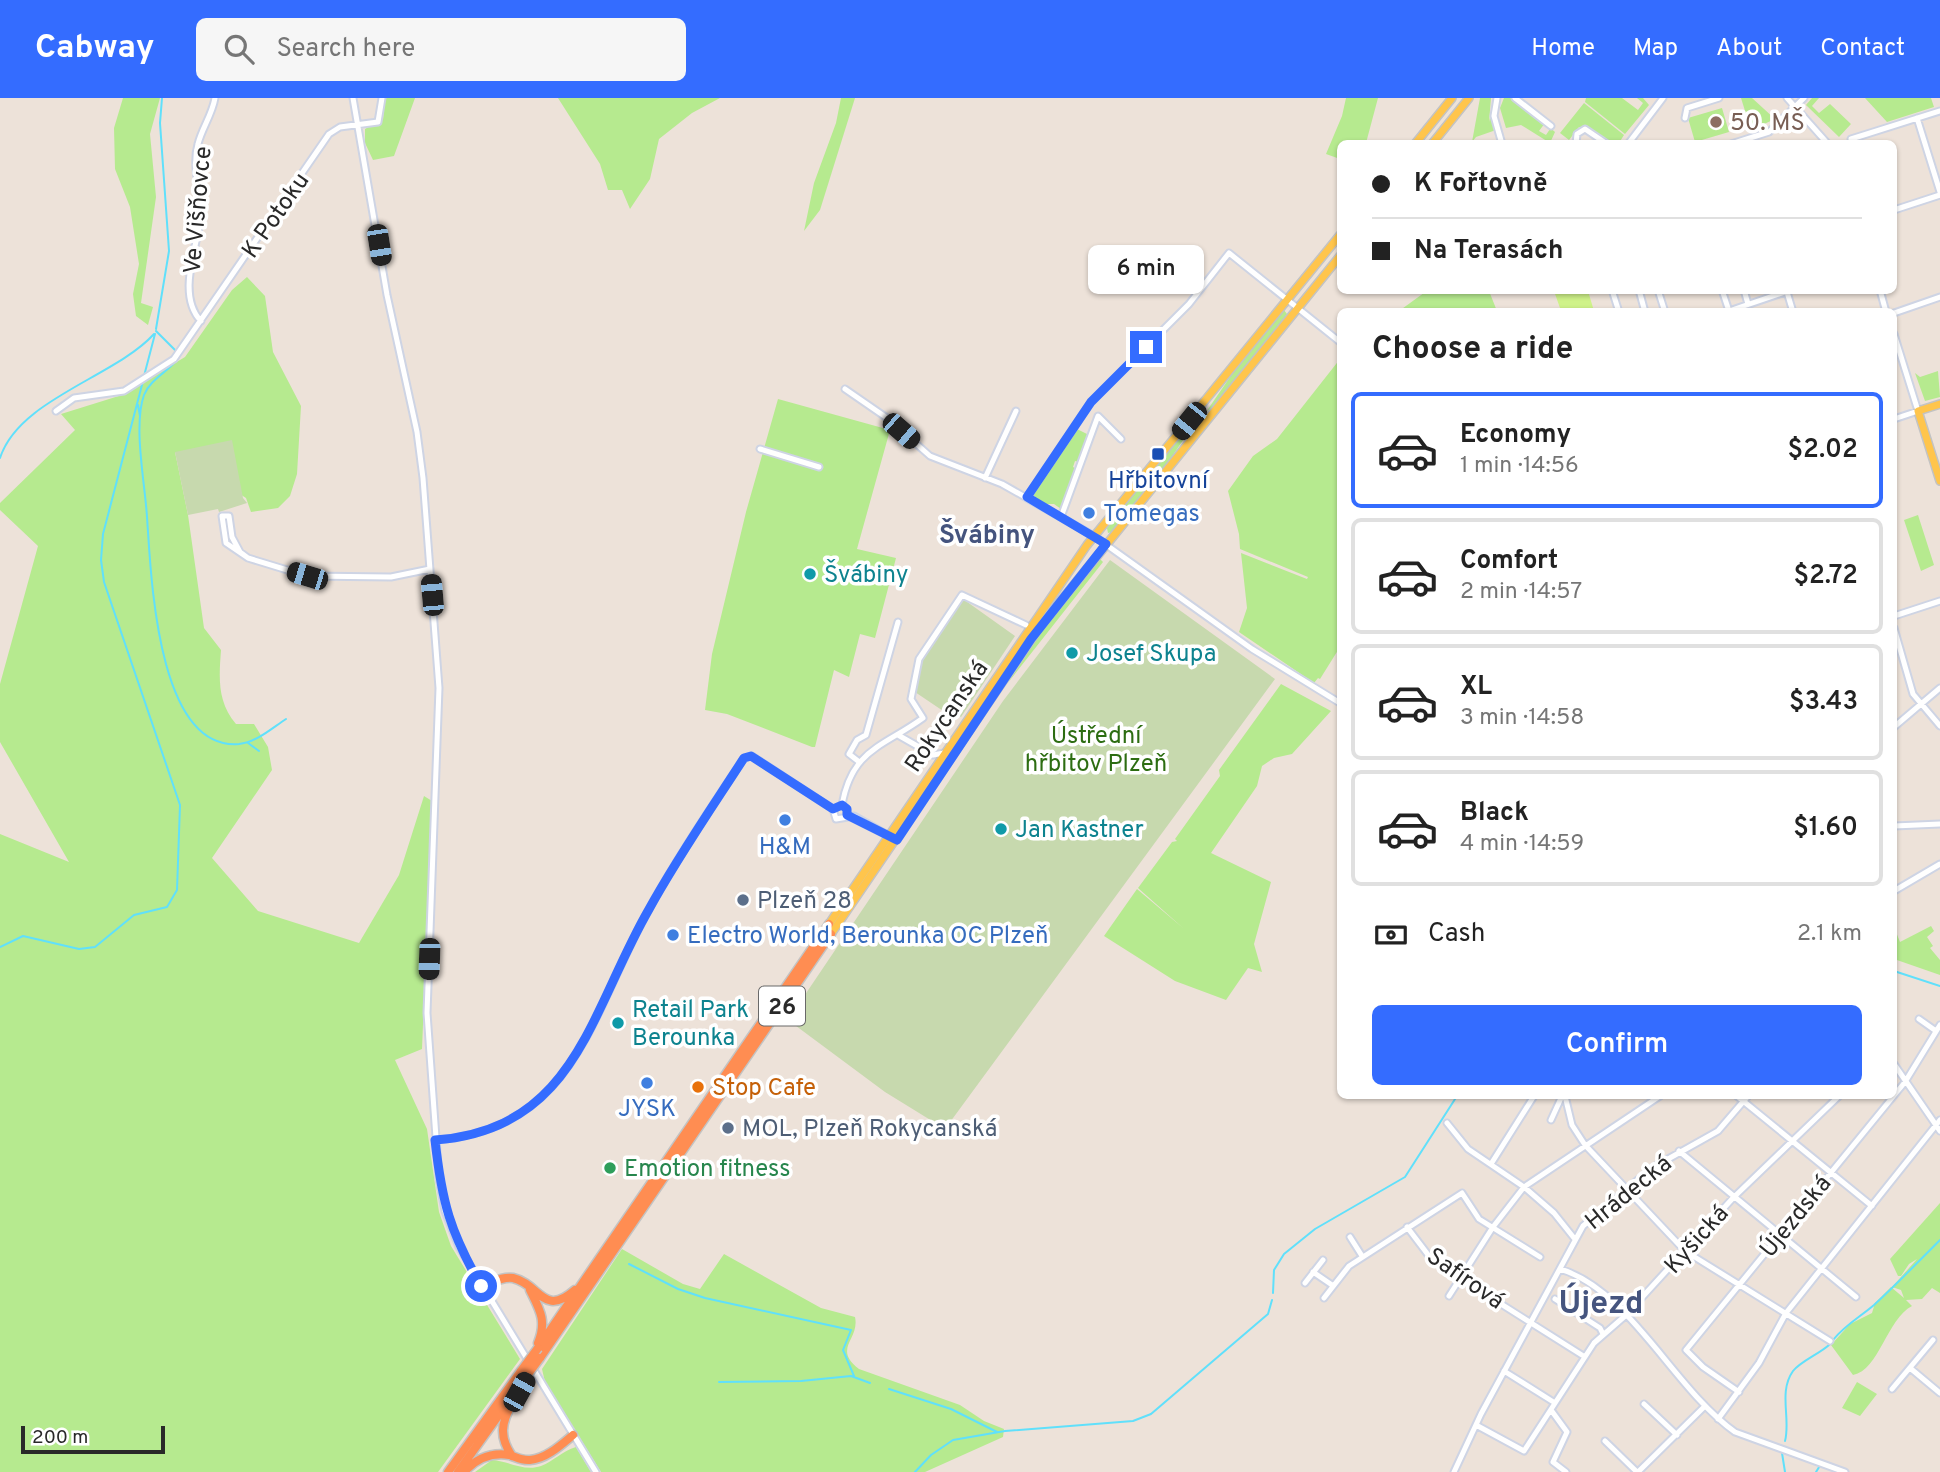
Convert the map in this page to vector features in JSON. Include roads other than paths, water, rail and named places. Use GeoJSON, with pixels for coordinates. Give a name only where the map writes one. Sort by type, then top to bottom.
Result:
{"type":"FeatureCollection","features":[{"type":"Feature","properties":{"kind":"highway","name":"Rokycanská"},"geometry":{"type":"LineString","coordinates":[[620,1244],[828,924]]}},
{"type":"Feature","properties":{"kind":"highway","name":"Rokycanská"},"geometry":{"type":"LineString","coordinates":[[620,1244],[831,934]]}},
{"type":"Feature","properties":{"kind":"highway","name":"26"},"geometry":{"type":"LineString","coordinates":[[536,1357],[537,1347],[586,1281],[620,1244]]}},
{"type":"Feature","properties":{"kind":"highway","name":"26"},"geometry":{"type":"LineString","coordinates":[[449,1472],[620,1244]]}},
{"type":"Feature","properties":{"kind":"highway"},"geometry":{"type":"LineString","coordinates":[[481,1286],[504,1278],[520,1281],[543,1299],[553,1301],[565,1298],[586,1281]]}},
{"type":"Feature","properties":{"kind":"highway"},"geometry":{"type":"LineString","coordinates":[[520,1281],[529,1289],[542,1314],[543,1329],[537,1347]]}},
{"type":"Feature","properties":{"kind":"highway","name":"26"},"geometry":{"type":"LineString","coordinates":[[458,1472],[525,1372]]}},
{"type":"Feature","properties":{"kind":"highway"},"geometry":{"type":"LineString","coordinates":[[512,1456],[503,1440],[502,1428],[525,1372]]}},
{"type":"Feature","properties":{"kind":"highway"},"geometry":{"type":"LineString","coordinates":[[464,1472],[475,1461],[489,1455],[512,1456],[524,1460],[538,1459],[573,1435]]}},
{"type":"Feature","properties":{"kind":"main road"},"geometry":{"type":"LineString","coordinates":[[1418,140],[1452,98]]}},
{"type":"Feature","properties":{"kind":"main road"},"geometry":{"type":"LineString","coordinates":[[1435,140],[1469,98]]}},
{"type":"Feature","properties":{"kind":"main road","name":"Rokycanská"},"geometry":{"type":"LineString","coordinates":[[828,924],[1094,536],[1337,239]]}},
{"type":"Feature","properties":{"kind":"main road","name":"Rokycanská"},"geometry":{"type":"LineString","coordinates":[[831,934],[1031,639],[1337,260]]}},
{"type":"Feature","properties":{"kind":"main road"},"geometry":{"type":"LineString","coordinates":[[1940,404],[1918,411],[1940,481]]}},
{"type":"Feature","properties":{"kind":"street","name":"Ve Višňovce"},"geometry":{"type":"LineString","coordinates":[[201,321],[192,306],[191,286],[192,254],[200,220],[196,160],[198,144],[208,125],[215,98]]}},
{"type":"Feature","properties":{"kind":"street"},"geometry":{"type":"LineString","coordinates":[[353,98],[387,295],[418,432],[430,569],[439,688],[427,1013],[435,1138],[445,1211],[459,1247],[481,1286],[596,1472]]}},
{"type":"Feature","properties":{"kind":"street","name":"K Potoku"},"geometry":{"type":"LineString","coordinates":[[56,411],[74,398],[124,391],[174,359],[329,134],[340,127],[378,122],[382,98]]}},
{"type":"Feature","properties":{"kind":"street"},"geometry":{"type":"LineString","coordinates":[[1497,98],[1494,116],[1501,140]]}},
{"type":"Feature","properties":{"kind":"street"},"geometry":{"type":"LineString","coordinates":[[1515,98],[1550,126]]}},
{"type":"Feature","properties":{"kind":"street"},"geometry":{"type":"LineString","coordinates":[[1633,140],[1661,101],[1652,98]]}},
{"type":"Feature","properties":{"kind":"street"},"geometry":{"type":"LineString","coordinates":[[1685,118],[1687,108],[1719,98]]}},
{"type":"Feature","properties":{"kind":"street"},"geometry":{"type":"LineString","coordinates":[[1787,98],[1825,140]]}},
{"type":"Feature","properties":{"kind":"street"},"geometry":{"type":"LineString","coordinates":[[1744,140],[1769,132],[1804,98]]}},
{"type":"Feature","properties":{"kind":"street"},"geometry":{"type":"LineString","coordinates":[[1851,139],[1940,111]]}},
{"type":"Feature","properties":{"kind":"street"},"geometry":{"type":"LineString","coordinates":[[1897,209],[1940,193],[1917,118]]}},
{"type":"Feature","properties":{"kind":"street"},"geometry":{"type":"LineString","coordinates":[[1576,140],[1577,134],[1585,129],[1601,140]]}},
{"type":"Feature","properties":{"kind":"street"},"geometry":{"type":"LineString","coordinates":[[1027,497],[1091,402],[1189,304],[1230,253],[1337,340]]}},
{"type":"Feature","properties":{"kind":"street"},"geometry":{"type":"LineString","coordinates":[[1745,294],[1748,304]]}},
{"type":"Feature","properties":{"kind":"street"},"geometry":{"type":"LineString","coordinates":[[1736,308],[1780,294]]}},
{"type":"Feature","properties":{"kind":"street"},"geometry":{"type":"LineString","coordinates":[[1897,312],[1940,297]]}},
{"type":"Feature","properties":{"kind":"street"},"geometry":{"type":"LineString","coordinates":[[1897,344],[1918,411],[1897,418]]}},
{"type":"Feature","properties":{"kind":"street"},"geometry":{"type":"LineString","coordinates":[[845,389],[887,418],[930,456],[1027,497],[1094,536],[1265,658],[1337,700]]}},
{"type":"Feature","properties":{"kind":"street"},"geometry":{"type":"LineString","coordinates":[[985,478],[1016,411]]}},
{"type":"Feature","properties":{"kind":"street"},"geometry":{"type":"LineString","coordinates":[[1061,517],[1098,416],[1121,439]]}},
{"type":"Feature","properties":{"kind":"street"},"geometry":{"type":"LineString","coordinates":[[760,449],[819,467]]}},
{"type":"Feature","properties":{"kind":"street"},"geometry":{"type":"LineString","coordinates":[[225,512],[231,520],[234,545],[248,558],[321,578],[391,577],[430,569]]}},
{"type":"Feature","properties":{"kind":"street"},"geometry":{"type":"LineString","coordinates":[[833,809],[842,805],[858,761],[876,745],[898,735],[923,718],[911,699],[919,659],[962,595],[1026,625]]}},
{"type":"Feature","properties":{"kind":"street"},"geometry":{"type":"LineString","coordinates":[[1897,614],[1940,601]]}},
{"type":"Feature","properties":{"kind":"street"},"geometry":{"type":"LineString","coordinates":[[858,761],[849,754],[857,740],[866,736],[898,622]]}},
{"type":"Feature","properties":{"kind":"street"},"geometry":{"type":"LineString","coordinates":[[1897,638],[1913,694],[1940,726]]}},
{"type":"Feature","properties":{"kind":"street"},"geometry":{"type":"LineString","coordinates":[[1897,724],[1940,688]]}},
{"type":"Feature","properties":{"kind":"street"},"geometry":{"type":"LineString","coordinates":[[898,735],[933,755],[944,753]]}},
{"type":"Feature","properties":{"kind":"street"},"geometry":{"type":"LineString","coordinates":[[435,1138],[494,1130],[515,1120],[547,1094],[584,1040],[646,914],[696,832],[748,756],[833,809]]}},
{"type":"Feature","properties":{"kind":"street"},"geometry":{"type":"LineString","coordinates":[[842,805],[847,809],[847,815]]}},
{"type":"Feature","properties":{"kind":"street"},"geometry":{"type":"LineString","coordinates":[[833,809],[834,817],[841,820],[847,815]]}},
{"type":"Feature","properties":{"kind":"street"},"geometry":{"type":"LineString","coordinates":[[847,815],[897,840]]}},
{"type":"Feature","properties":{"kind":"street"},"geometry":{"type":"LineString","coordinates":[[1897,826],[1940,824]]}},
{"type":"Feature","properties":{"kind":"street"},"geometry":{"type":"LineString","coordinates":[[1897,889],[1940,864]]}},
{"type":"Feature","properties":{"kind":"street"},"geometry":{"type":"LineString","coordinates":[[1919,1019],[1938,1028]]}},
{"type":"Feature","properties":{"kind":"street","name":"Újezdská"},"geometry":{"type":"LineString","coordinates":[[1897,1092],[1938,1028]]}},
{"type":"Feature","properties":{"kind":"street"},"geometry":{"type":"LineString","coordinates":[[1718,1419],[1759,1363],[1786,1313],[1939,1125],[1897,1069]]}},
{"type":"Feature","properties":{"kind":"street"},"geometry":{"type":"LineString","coordinates":[[1491,1164],[1532,1099]]}},
{"type":"Feature","properties":{"kind":"street"},"geometry":{"type":"LineString","coordinates":[[1551,1120],[1562,1099]]}},
{"type":"Feature","properties":{"kind":"street"},"geometry":{"type":"LineString","coordinates":[[1564,1099],[1572,1125],[1585,1145],[1624,1190],[1685,1251],[1830,1341]]}},
{"type":"Feature","properties":{"kind":"street"},"geometry":{"type":"LineString","coordinates":[[1449,1296],[1493,1227],[1524,1187],[1655,1099]]}},
{"type":"Feature","properties":{"kind":"street"},"geometry":{"type":"LineString","coordinates":[[1741,1099],[1872,1206]]}},
{"type":"Feature","properties":{"kind":"street","name":"Kyšická"},"geometry":{"type":"LineString","coordinates":[[1476,1425],[1524,1451],[1603,1334],[1625,1316],[1733,1198],[1836,1099]]}},
{"type":"Feature","properties":{"kind":"street","name":"Újezdská"},"geometry":{"type":"LineString","coordinates":[[1739,1392],[1703,1367],[1686,1350],[1891,1099]]}},
{"type":"Feature","properties":{"kind":"street","name":"Hrádecká"},"geometry":{"type":"LineString","coordinates":[[1454,1472],[1504,1371],[1574,1238],[1583,1226],[1624,1190],[1679,1152],[1718,1131],[1744,1101]]}},
{"type":"Feature","properties":{"kind":"street"},"geometry":{"type":"LineString","coordinates":[[1447,1124],[1468,1149],[1524,1187],[1554,1213],[1574,1238]]}},
{"type":"Feature","properties":{"kind":"street"},"geometry":{"type":"LineString","coordinates":[[1679,1152],[1856,1297]]}},
{"type":"Feature","properties":{"kind":"street"},"geometry":{"type":"LineString","coordinates":[[1324,1298],[1332,1285],[1362,1256],[1462,1193],[1479,1219],[1541,1257]]}},
{"type":"Feature","properties":{"kind":"street","name":"Safírová"},"geometry":{"type":"LineString","coordinates":[[1408,1227],[1431,1258],[1585,1357]]}},
{"type":"Feature","properties":{"kind":"street"},"geometry":{"type":"LineString","coordinates":[[1350,1237],[1362,1256]]}},
{"type":"Feature","properties":{"kind":"street"},"geometry":{"type":"LineString","coordinates":[[1304,1283],[1323,1261]]}},
{"type":"Feature","properties":{"kind":"street"},"geometry":{"type":"LineString","coordinates":[[1560,1269],[1591,1283],[1625,1316],[1705,1406],[1735,1432],[1845,1472]]}},
{"type":"Feature","properties":{"kind":"street"},"geometry":{"type":"LineString","coordinates":[[1313,1272],[1332,1285]]}},
{"type":"Feature","properties":{"kind":"street"},"geometry":{"type":"LineString","coordinates":[[1555,1299],[1600,1328],[1603,1334]]}},
{"type":"Feature","properties":{"kind":"street"},"geometry":{"type":"LineString","coordinates":[[1892,1389],[1934,1340]]}},
{"type":"Feature","properties":{"kind":"street"},"geometry":{"type":"LineString","coordinates":[[1910,1368],[1940,1393]]}},
{"type":"Feature","properties":{"kind":"street"},"geometry":{"type":"LineString","coordinates":[[1504,1371],[1555,1403]]}},
{"type":"Feature","properties":{"kind":"street"},"geometry":{"type":"LineString","coordinates":[[1644,1405],[1677,1435]]}},
{"type":"Feature","properties":{"kind":"street"},"geometry":{"type":"LineString","coordinates":[[1605,1441],[1638,1472],[1705,1406]]}},
{"type":"Feature","properties":{"kind":"street"},"geometry":{"type":"LineString","coordinates":[[1550,1410],[1567,1432],[1553,1462],[1566,1472]]}},
{"type":"Feature","properties":{"kind":"waterway"},"geometry":{"type":"LineString","coordinates":[[156,329],[169,251],[160,123],[162,98]]}},
{"type":"Feature","properties":{"kind":"waterway"},"geometry":{"type":"LineString","coordinates":[[156,331],[177,352]]}},
{"type":"Feature","properties":{"kind":"waterway"},"geometry":{"type":"LineString","coordinates":[[0,458],[10,437],[27,420],[47,404],[137,349],[154,334]]}},
{"type":"Feature","properties":{"kind":"waterway"},"geometry":{"type":"LineString","coordinates":[[144,376],[155,334]]}},
{"type":"Feature","properties":{"kind":"waterway"},"geometry":{"type":"LineString","coordinates":[[179,357],[147,389],[140,422],[151,577],[163,654],[174,690],[190,719],[211,739],[246,743],[286,719]]}},
{"type":"Feature","properties":{"kind":"waterway"},"geometry":{"type":"LineString","coordinates":[[0,947],[23,936],[79,949],[95,947],[134,915],[167,907],[177,890],[180,805],[104,582],[101,560],[103,534],[143,381]]}},
{"type":"Feature","properties":{"kind":"waterway"},"geometry":{"type":"LineString","coordinates":[[138,405],[140,416]]}},
{"type":"Feature","properties":{"kind":"waterway"},"geometry":{"type":"LineString","coordinates":[[248,743],[259,751]]}},
{"type":"Feature","properties":{"kind":"waterway"},"geometry":{"type":"LineString","coordinates":[[1897,972],[1940,986]]}},
{"type":"Feature","properties":{"kind":"waterway"},"geometry":{"type":"LineString","coordinates":[[1273,1293],[1274,1270],[1284,1254],[1315,1229],[1405,1177],[1455,1099]]}},
{"type":"Feature","properties":{"kind":"waterway"},"geometry":{"type":"LineString","coordinates":[[1833,1340],[1883,1297],[1940,1240]]}},
{"type":"Feature","properties":{"kind":"waterway"},"geometry":{"type":"LineString","coordinates":[[629,1264],[678,1289],[705,1298],[851,1330],[843,1350],[854,1376]]}},
{"type":"Feature","properties":{"kind":"waterway"},"geometry":{"type":"LineString","coordinates":[[915,1472],[931,1455],[953,1440],[1005,1431],[1133,1421],[1151,1414],[1268,1314],[1272,1300]]}},
{"type":"Feature","properties":{"kind":"waterway"},"geometry":{"type":"LineString","coordinates":[[1785,1441],[1785,1397],[1789,1379],[1796,1367],[1829,1345]]}},
{"type":"Feature","properties":{"kind":"waterway"},"geometry":{"type":"LineString","coordinates":[[719,1382],[801,1381],[851,1376],[870,1383]]}},
{"type":"Feature","properties":{"kind":"waterway"},"geometry":{"type":"LineString","coordinates":[[889,1389],[951,1409],[997,1432]]}},
{"type":"Feature","properties":{"kind":"waterway"},"geometry":{"type":"LineString","coordinates":[[1782,1453],[1785,1472]]}},
{"type":"Feature","properties":{"kind":"waterway"},"geometry":{"type":"LineString","coordinates":[[1816,1472],[1821,1464]]}},
{"type":"Feature","properties":{"kind":"place","name":"50. MŠ"},"geometry":{"type":"Point","coordinates":[1716,122]}},
{"type":"Feature","properties":{"kind":"place","name":"Hřbitovní"},"geometry":{"type":"Point","coordinates":[1158,454]}},
{"type":"Feature","properties":{"kind":"place","name":"Tomegas"},"geometry":{"type":"Point","coordinates":[1089,513]}},
{"type":"Feature","properties":{"kind":"place","name":"Švábiny"},"geometry":{"type":"Point","coordinates":[810,574]}},
{"type":"Feature","properties":{"kind":"place","name":"Josef Skupa"},"geometry":{"type":"Point","coordinates":[1072,653]}},
{"type":"Feature","properties":{"kind":"place","name":"H&M"},"geometry":{"type":"Point","coordinates":[785,820]}},
{"type":"Feature","properties":{"kind":"place","name":"Jan Kastner"},"geometry":{"type":"Point","coordinates":[1001,829]}},
{"type":"Feature","properties":{"kind":"place","name":"Plzeň 28"},"geometry":{"type":"Point","coordinates":[743,900]}},
{"type":"Feature","properties":{"kind":"place","name":"Electro World, Berounka OC Plzeň"},"geometry":{"type":"Point","coordinates":[673,935]}},
{"type":"Feature","properties":{"kind":"place","name":"Retail Park Berounka"},"geometry":{"type":"Point","coordinates":[618,1023]}},
{"type":"Feature","properties":{"kind":"place","name":"JYSK"},"geometry":{"type":"Point","coordinates":[647,1083]}},
{"type":"Feature","properties":{"kind":"place","name":"Stop Cafe"},"geometry":{"type":"Point","coordinates":[698,1087]}},
{"type":"Feature","properties":{"kind":"place","name":"MOL, Plzeň Rokycanská"},"geometry":{"type":"Point","coordinates":[728,1128]}},
{"type":"Feature","properties":{"kind":"place","name":"Emotion fitness"},"geometry":{"type":"Point","coordinates":[610,1168]}},
{"type":"Feature","properties":{"kind":"district","name":"Švábiny"},"geometry":{"type":"Point","coordinates":[987,534]}},
{"type":"Feature","properties":{"kind":"district","name":"Újezd"},"geometry":{"type":"Point","coordinates":[1601,1302]}},
{"type":"Feature","properties":{"kind":"park label","name":"Ústřední hřbitov Plzeň"},"geometry":{"type":"Point","coordinates":[1096,749]}}]}
